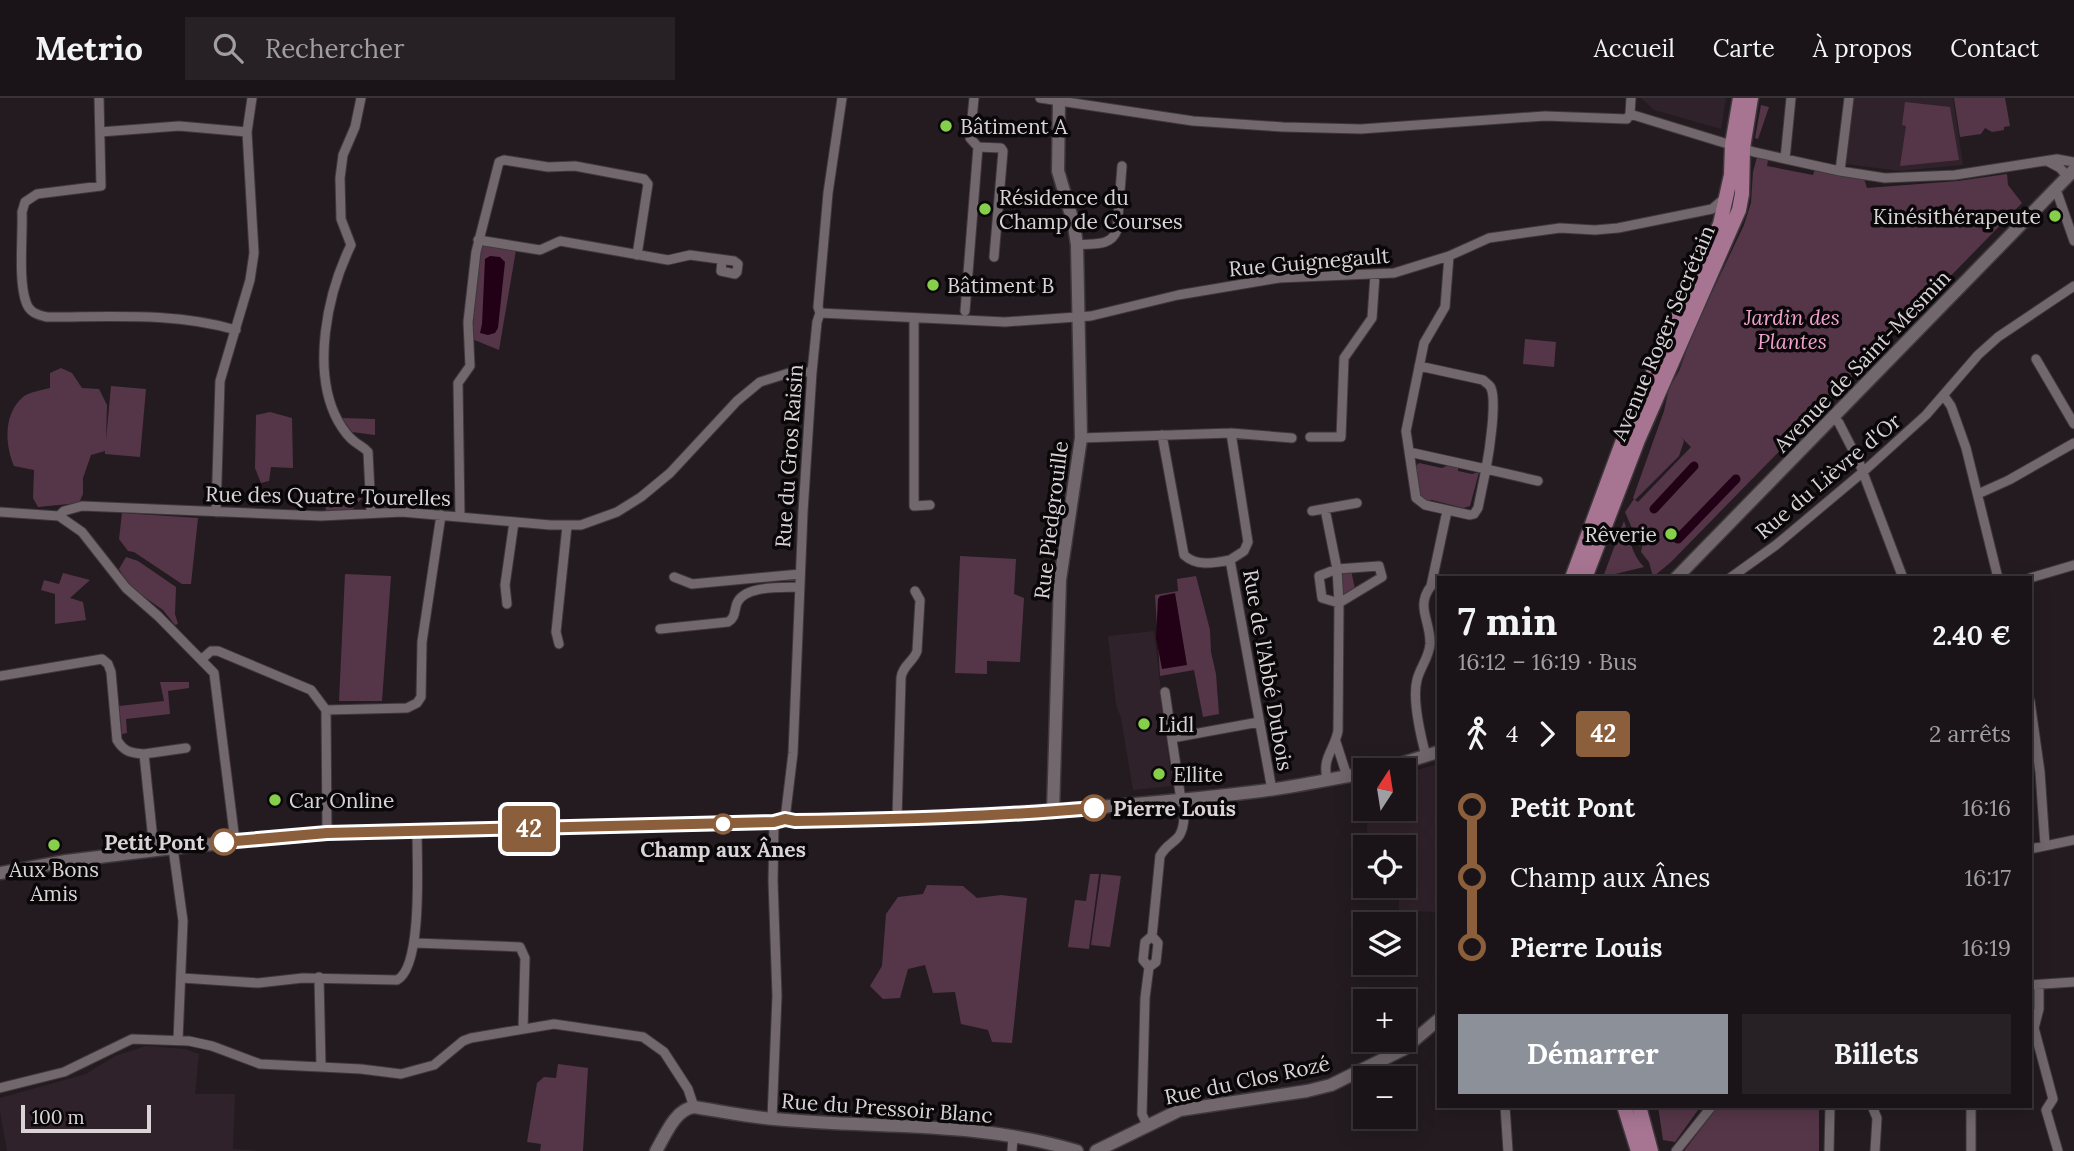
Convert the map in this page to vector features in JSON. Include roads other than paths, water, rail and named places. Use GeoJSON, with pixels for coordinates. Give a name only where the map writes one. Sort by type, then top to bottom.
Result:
{"type":"FeatureCollection","features":[{"type":"Feature","properties":{"kind":"main road","name":"Avenue Roger Secrétain"},"geometry":{"type":"LineString","coordinates":[[1586,576],[1631,438],[1739,210],[1742,194],[1737,146],[1740,98]]}},
{"type":"Feature","properties":{"kind":"main road","name":"Avenue Roger Secrétain"},"geometry":{"type":"LineString","coordinates":[[1573,576],[1720,225],[1737,146],[1751,98]]}},
{"type":"Feature","properties":{"kind":"main road"},"geometry":{"type":"LineString","coordinates":[[1564,576],[1575,545],[1631,438]]}},
{"type":"Feature","properties":{"kind":"main road"},"geometry":{"type":"LineString","coordinates":[[1596,576],[1631,438]]}},
{"type":"Feature","properties":{"kind":"main road"},"geometry":{"type":"LineString","coordinates":[[1625,1108],[1637,1151]]}},
{"type":"Feature","properties":{"kind":"main road"},"geometry":{"type":"LineString","coordinates":[[1640,1108],[1651,1151]]}},
{"type":"Feature","properties":{"kind":"street"},"geometry":{"type":"LineString","coordinates":[[99,98],[101,186],[37,194],[25,202],[22,212],[23,279],[29,307],[37,315],[47,317],[183,318],[236,330]]}},
{"type":"Feature","properties":{"kind":"street"},"geometry":{"type":"LineString","coordinates":[[216,512],[220,381],[250,280],[254,253],[247,132],[252,98]]}},
{"type":"Feature","properties":{"kind":"street"},"geometry":{"type":"LineString","coordinates":[[360,98],[355,127],[343,155],[339,189],[341,219],[351,246],[344,259],[329,313],[324,360],[329,400],[334,412],[351,438],[368,452],[371,512]]}},
{"type":"Feature","properties":{"kind":"street","name":"Rue du Gros Raisin"},"geometry":{"type":"LineString","coordinates":[[772,1119],[777,996],[773,881],[779,820],[793,753],[799,587],[812,372],[820,313],[818,307],[828,193],[842,98]]}},
{"type":"Feature","properties":{"kind":"street"},"geometry":{"type":"LineString","coordinates":[[974,98],[970,138],[978,146],[1001,148],[1003,151],[993,257]]}},
{"type":"Feature","properties":{"kind":"street"},"geometry":{"type":"LineString","coordinates":[[1040,98],[1193,121],[1361,129],[1545,116],[1627,119],[1631,98]]}},
{"type":"Feature","properties":{"kind":"street"},"geometry":{"type":"LineString","coordinates":[[1785,159],[1791,98]]}},
{"type":"Feature","properties":{"kind":"street"},"geometry":{"type":"LineString","coordinates":[[1840,171],[1849,98]]}},
{"type":"Feature","properties":{"kind":"street","name":"Rue Piedgrouille"},"geometry":{"type":"LineString","coordinates":[[1054,812],[1060,580],[1081,438],[1077,245],[1058,171],[1059,102]]}},
{"type":"Feature","properties":{"kind":"street"},"geometry":{"type":"LineString","coordinates":[[1630,114],[1785,159],[1840,171],[1901,178],[1955,175],[2057,159],[2074,162]]}},
{"type":"Feature","properties":{"kind":"street"},"geometry":{"type":"LineString","coordinates":[[100,132],[179,126],[247,132]]}},
{"type":"Feature","properties":{"kind":"street"},"geometry":{"type":"LineString","coordinates":[[965,311],[978,146]]}},
{"type":"Feature","properties":{"kind":"street"},"geometry":{"type":"LineString","coordinates":[[460,517],[458,383],[470,366],[468,323],[478,240],[499,162],[504,160],[548,167],[575,166],[644,178],[647,181],[637,255]]}},
{"type":"Feature","properties":{"kind":"street"},"geometry":{"type":"LineString","coordinates":[[2047,161],[2071,174]]}},
{"type":"Feature","properties":{"kind":"street"},"geometry":{"type":"LineString","coordinates":[[1077,245],[1109,242],[1115,236],[1118,230],[1122,166]]}},
{"type":"Feature","properties":{"kind":"street","name":"Avenue de Saint-Mesmin"},"geometry":{"type":"LineString","coordinates":[[1678,576],[2071,174]]}},
{"type":"Feature","properties":{"kind":"street"},"geometry":{"type":"LineString","coordinates":[[2054,191],[2058,195],[2074,241]]}},
{"type":"Feature","properties":{"kind":"street","name":"Rue Guignegault"},"geometry":{"type":"LineString","coordinates":[[820,313],[1005,322],[1077,317],[1122,310],[1178,295],[1279,278],[1375,275],[1411,269],[1489,238],[1560,228],[1618,228],[1712,209],[1727,197]]}},
{"type":"Feature","properties":{"kind":"street"},"geometry":{"type":"LineString","coordinates":[[1712,209],[1720,225]]}},
{"type":"Feature","properties":{"kind":"street"},"geometry":{"type":"LineString","coordinates":[[478,240],[540,250],[560,241],[668,260],[690,255],[722,260]]}},
{"type":"Feature","properties":{"kind":"street"},"geometry":{"type":"LineString","coordinates":[[1419,366],[1483,380],[1492,388],[1491,441],[1478,508],[1474,514],[1421,504],[1416,498],[1406,431],[1419,366],[1424,343],[1445,307],[1449,256]]}},
{"type":"Feature","properties":{"kind":"street"},"geometry":{"type":"LineString","coordinates":[[1310,438],[1341,437],[1346,431],[1344,358],[1372,318],[1375,275]]}},
{"type":"Feature","properties":{"kind":"street","name":"Rue du Lièvre d'Or"},"geometry":{"type":"LineString","coordinates":[[1733,576],[1776,545],[1863,472],[1944,396],[1978,355],[1998,337],[2074,286]]}},
{"type":"Feature","properties":{"kind":"street"},"geometry":{"type":"LineString","coordinates":[[914,319],[914,506],[930,505]]}},
{"type":"Feature","properties":{"kind":"street"},"geometry":{"type":"LineString","coordinates":[[2036,359],[2074,424]]}},
{"type":"Feature","properties":{"kind":"street","name":"Rue des Quatre Tourelles"},"geometry":{"type":"LineString","coordinates":[[0,512],[59,516],[64,511],[82,506],[321,516],[402,512],[567,526],[597,521],[641,497],[670,473],[737,401],[760,382],[793,372],[812,372]]}},
{"type":"Feature","properties":{"kind":"street"},"geometry":{"type":"LineString","coordinates":[[1944,396],[1955,416],[1978,494],[1998,576]]}},
{"type":"Feature","properties":{"kind":"street"},"geometry":{"type":"LineString","coordinates":[[1834,418],[1863,472],[1902,576]]}},
{"type":"Feature","properties":{"kind":"street"},"geometry":{"type":"LineString","coordinates":[[1081,438],[1231,433],[1292,438]]}},
{"type":"Feature","properties":{"kind":"street"},"geometry":{"type":"LineString","coordinates":[[1230,559],[1244,551],[1248,542],[1231,433]]}},
{"type":"Feature","properties":{"kind":"street","name":"Rue de l'Abbé Dubois"},"geometry":{"type":"LineString","coordinates":[[1162,435],[1184,555],[1191,561],[1202,564],[1230,559],[1272,790]]}},
{"type":"Feature","properties":{"kind":"street"},"geometry":{"type":"LineString","coordinates":[[1978,494],[2009,480],[2074,443]]}},
{"type":"Feature","properties":{"kind":"street"},"geometry":{"type":"LineString","coordinates":[[1409,452],[1538,481]]}},
{"type":"Feature","properties":{"kind":"street"},"geometry":{"type":"LineString","coordinates":[[1312,511],[1357,503]]}},
{"type":"Feature","properties":{"kind":"street"},"geometry":{"type":"LineString","coordinates":[[1325,509],[1339,603],[1338,731],[1336,742],[1324,765],[1327,779]]}},
{"type":"Feature","properties":{"kind":"street"},"geometry":{"type":"LineString","coordinates":[[1416,759],[1435,753],[1415,693],[1417,677],[1429,653],[1430,640],[1424,595],[1431,586],[1447,511]]}},
{"type":"Feature","properties":{"kind":"street"},"geometry":{"type":"LineString","coordinates":[[326,710],[407,708],[417,703],[421,697],[422,642],[441,515]]}},
{"type":"Feature","properties":{"kind":"street"},"geometry":{"type":"LineString","coordinates":[[59,516],[82,532],[126,588],[202,659],[214,674],[235,841]]}},
{"type":"Feature","properties":{"kind":"street"},"geometry":{"type":"LineString","coordinates":[[507,604],[505,585],[514,522]]}},
{"type":"Feature","properties":{"kind":"street"},"geometry":{"type":"LineString","coordinates":[[559,644],[556,632],[567,526]]}},
{"type":"Feature","properties":{"kind":"street"},"geometry":{"type":"LineString","coordinates":[[2032,577],[2074,565]]}},
{"type":"Feature","properties":{"kind":"street"},"geometry":{"type":"LineString","coordinates":[[1379,566],[1382,577],[1339,603],[1322,598],[1319,576],[1336,569],[1379,566]]}},
{"type":"Feature","properties":{"kind":"street"},"geometry":{"type":"LineString","coordinates":[[674,577],[692,584],[800,574]]}},
{"type":"Feature","properties":{"kind":"street"},"geometry":{"type":"LineString","coordinates":[[660,629],[728,622],[732,620],[739,599],[749,592],[799,587]]}},
{"type":"Feature","properties":{"kind":"street"},"geometry":{"type":"LineString","coordinates":[[897,819],[901,678],[917,651],[920,600],[915,591]]}},
{"type":"Feature","properties":{"kind":"street"},"geometry":{"type":"LineString","coordinates":[[202,659],[214,650],[242,661],[311,690],[326,710],[327,833]]}},
{"type":"Feature","properties":{"kind":"street"},"geometry":{"type":"LineString","coordinates":[[0,676],[102,659],[111,672],[117,740],[121,747],[129,752],[144,754],[186,748]]}},
{"type":"Feature","properties":{"kind":"street"},"geometry":{"type":"LineString","coordinates":[[1165,692],[1181,800]]}},
{"type":"Feature","properties":{"kind":"street"},"geometry":{"type":"LineString","coordinates":[[2032,715],[2040,772],[2045,845]]}},
{"type":"Feature","properties":{"kind":"street"},"geometry":{"type":"LineString","coordinates":[[1172,737],[1259,722]]}},
{"type":"Feature","properties":{"kind":"street"},"geometry":{"type":"LineString","coordinates":[[1336,742],[1347,776]]}},
{"type":"Feature","properties":{"kind":"street"},"geometry":{"type":"LineString","coordinates":[[144,754],[154,850]]}},
{"type":"Feature","properties":{"kind":"street"},"geometry":{"type":"LineString","coordinates":[[0,873],[66,861],[154,850],[327,833],[897,819],[1054,812],[1272,790],[1353,775]]}},
{"type":"Feature","properties":{"kind":"street"},"geometry":{"type":"LineString","coordinates":[[1147,1125],[1142,1111],[1145,998],[1149,967],[1143,960],[1145,942],[1152,936],[1160,856],[1164,849],[1181,835],[1184,818]]}},
{"type":"Feature","properties":{"kind":"street"},"geometry":{"type":"LineString","coordinates":[[182,978],[258,983],[319,977],[397,980],[406,973],[415,943],[417,832]]}},
{"type":"Feature","properties":{"kind":"street"},"geometry":{"type":"LineString","coordinates":[[2032,848],[2074,839]]}},
{"type":"Feature","properties":{"kind":"street"},"geometry":{"type":"LineString","coordinates":[[173,848],[183,921],[178,1040]]}},
{"type":"Feature","properties":{"kind":"street"},"geometry":{"type":"LineString","coordinates":[[415,943],[520,947],[525,958],[523,1029]]}},
{"type":"Feature","properties":{"kind":"street"},"geometry":{"type":"LineString","coordinates":[[319,977],[321,1066]]}},
{"type":"Feature","properties":{"kind":"street"},"geometry":{"type":"LineString","coordinates":[[2058,1151],[2046,1110],[2053,1099],[2034,1028],[2039,1009],[2035,985],[2074,982]]}},
{"type":"Feature","properties":{"kind":"street","name":"Rue du Clos Rozé"},"geometry":{"type":"LineString","coordinates":[[1096,1151],[1180,1110],[1331,1085],[1404,1049],[1437,1021]]}},
{"type":"Feature","properties":{"kind":"street"},"geometry":{"type":"LineString","coordinates":[[0,1088],[64,1072],[132,1039],[178,1040],[212,1046],[260,1063],[401,1074],[434,1065],[466,1040],[566,1024],[643,1037],[664,1052],[688,1090],[694,1107],[687,1108],[679,1115],[656,1151]]}},
{"type":"Feature","properties":{"kind":"street","name":"Rue du Pressoir Blanc"},"geometry":{"type":"LineString","coordinates":[[694,1107],[772,1119],[960,1127],[1048,1142],[1077,1151]]}},
{"type":"Feature","properties":{"kind":"street"},"geometry":{"type":"LineString","coordinates":[[1505,1108],[1508,1151]]}},
{"type":"Feature","properties":{"kind":"street"},"geometry":{"type":"LineString","coordinates":[[1676,1151],[1710,1108]]}},
{"type":"Feature","properties":{"kind":"street"},"geometry":{"type":"LineString","coordinates":[[1829,1151],[1830,1108]]}},
{"type":"Feature","properties":{"kind":"street"},"geometry":{"type":"LineString","coordinates":[[1873,1108],[1877,1118],[1875,1151]]}},
{"type":"Feature","properties":{"kind":"street"},"geometry":{"type":"LineString","coordinates":[[1971,1108],[1971,1151]]}},
{"type":"Feature","properties":{"kind":"street"},"geometry":{"type":"LineString","coordinates":[[1012,1151],[1013,1137]]}},
{"type":"Feature","properties":{"kind":"waterway"},"geometry":{"type":"LineString","coordinates":[[1654,509],[1694,466]]}},
{"type":"Feature","properties":{"kind":"waterway"},"geometry":{"type":"LineString","coordinates":[[1676,538],[1678,539],[1736,479]]}},
{"type":"Feature","properties":{"kind":"place","name":"Bâtiment A"},"geometry":{"type":"Point","coordinates":[946,126]}},
{"type":"Feature","properties":{"kind":"place","name":"Résidence du Champ de Courses"},"geometry":{"type":"Point","coordinates":[985,209]}},
{"type":"Feature","properties":{"kind":"place","name":"Kinésithérapeute"},"geometry":{"type":"Point","coordinates":[2055,216]}},
{"type":"Feature","properties":{"kind":"place","name":"Bâtiment B"},"geometry":{"type":"Point","coordinates":[933,285]}},
{"type":"Feature","properties":{"kind":"place","name":"Rêverie"},"geometry":{"type":"Point","coordinates":[1671,534]}},
{"type":"Feature","properties":{"kind":"place","name":"Lidl"},"geometry":{"type":"Point","coordinates":[1144,724]}},
{"type":"Feature","properties":{"kind":"place","name":"Ellite"},"geometry":{"type":"Point","coordinates":[1159,774]}},
{"type":"Feature","properties":{"kind":"place","name":"Car Online"},"geometry":{"type":"Point","coordinates":[275,800]}},
{"type":"Feature","properties":{"kind":"place","name":"Pierre Louis"},"geometry":{"type":"Point","coordinates":[1094,808]}},
{"type":"Feature","properties":{"kind":"place","name":"Champ aux Ânes"},"geometry":{"type":"Point","coordinates":[723,824]}},
{"type":"Feature","properties":{"kind":"place","name":"Petit Pont"},"geometry":{"type":"Point","coordinates":[224,842]}},
{"type":"Feature","properties":{"kind":"place","name":"Aux Bons Amis"},"geometry":{"type":"Point","coordinates":[54,845]}},
{"type":"Feature","properties":{"kind":"park label","name":"Jardin des Plantes"},"geometry":{"type":"Point","coordinates":[1792,329]}}]}
